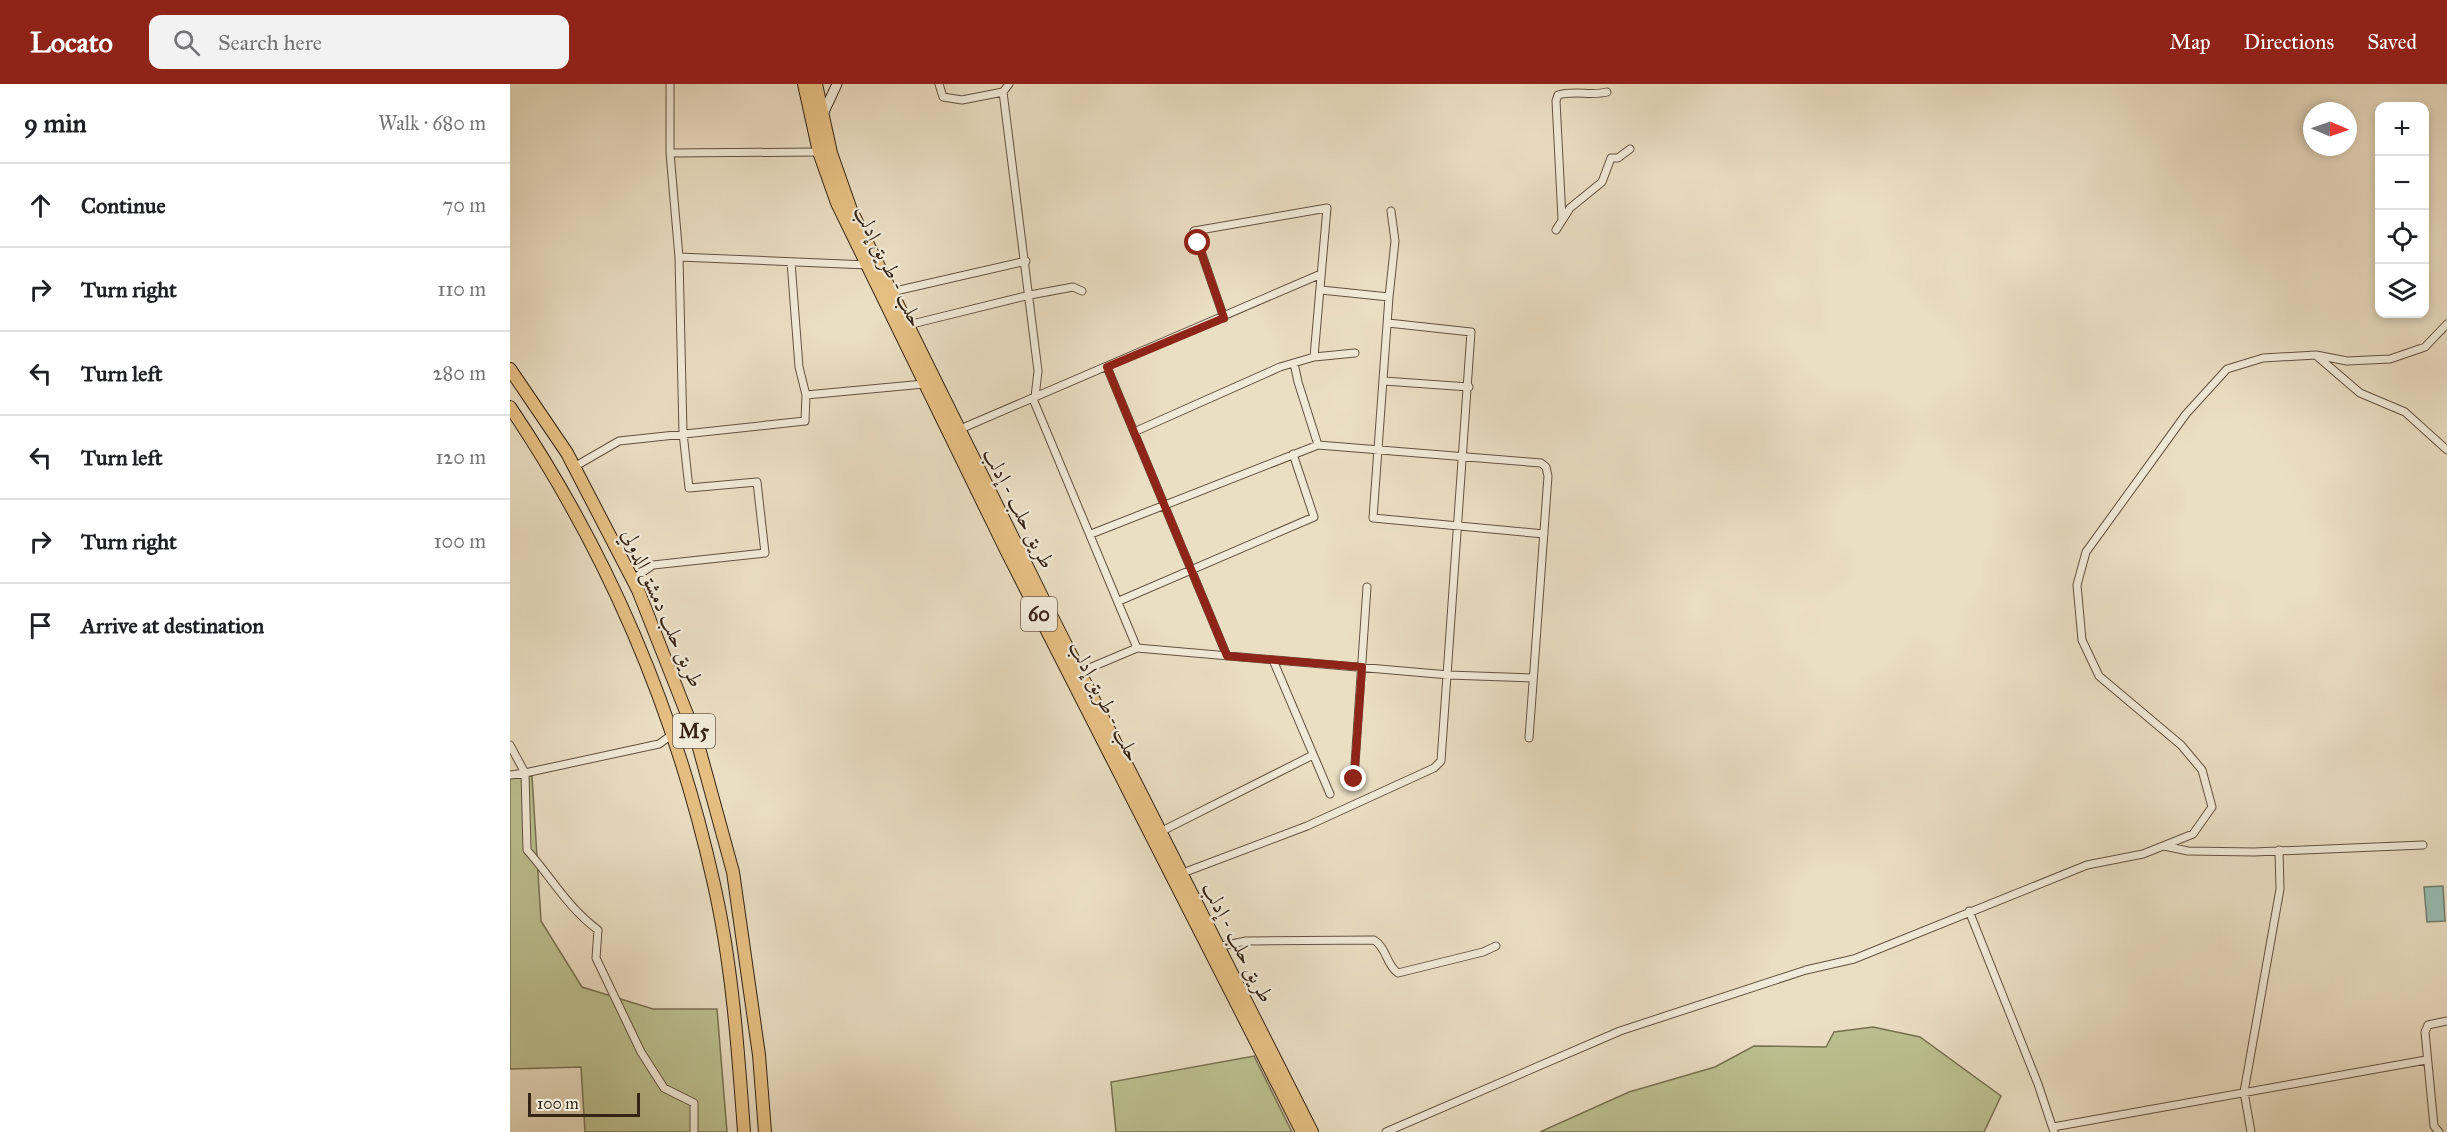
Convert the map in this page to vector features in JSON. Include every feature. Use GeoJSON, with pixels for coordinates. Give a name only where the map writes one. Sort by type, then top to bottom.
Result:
{"type":"FeatureCollection","features":[{"type":"Feature","properties":{"kind":"highway","name":"حلب - طريق إدلب"},"geometry":{"type":"LineString","coordinates":[[804,84],[819,152],[837,203],[924,384],[1076,674]]}},
{"type":"Feature","properties":{"kind":"highway","name":"طريق حلب - إدلب"},"geometry":{"type":"LineString","coordinates":[[816,84],[839,181],[891,292],[1076,674],[1214,948],[1312,1132]]}},
{"type":"Feature","properties":{"kind":"highway","name":"طريق حلب دمشق الدولي"},"geometry":{"type":"LineString","coordinates":[[510,369],[574,467],[633,579],[671,668],[696,737],[733,872],[759,1055],[765,1132]]}},
{"type":"Feature","properties":{"kind":"highway","name":"طريق حلب دمشق الدولي"},"geometry":{"type":"LineString","coordinates":[[510,407],[583,526],[620,600],[652,676],[673,734],[714,881],[736,1034],[744,1132]]}},
{"type":"Feature","properties":{"kind":"highway","name":"60"},"geometry":{"type":"LineString","coordinates":[[1214,948],[1302,1132]]}},
{"type":"Feature","properties":{"kind":"street"},"geometry":{"type":"LineString","coordinates":[[633,579],[653,564],[765,552],[757,482],[689,488],[683,433],[679,257],[670,153],[670,84]]}},
{"type":"Feature","properties":{"kind":"street"},"geometry":{"type":"LineString","coordinates":[[823,114],[837,84]]}},
{"type":"Feature","properties":{"kind":"street"},"geometry":{"type":"LineString","coordinates":[[939,84],[943,96],[962,100],[1003,93]]}},
{"type":"Feature","properties":{"kind":"street"},"geometry":{"type":"LineString","coordinates":[[1009,84],[1003,93],[1026,261],[1038,371],[1034,398],[1137,648]]}},
{"type":"Feature","properties":{"kind":"street"},"geometry":{"type":"LineString","coordinates":[[1562,219],[1556,101],[1558,95],[1597,95],[1607,92]]}},
{"type":"Feature","properties":{"kind":"street"},"geometry":{"type":"LineString","coordinates":[[1556,230],[1570,208],[1602,182],[1611,158],[1618,158],[1630,149]]}},
{"type":"Feature","properties":{"kind":"street"},"geometry":{"type":"LineString","coordinates":[[670,153],[819,152]]}},
{"type":"Feature","properties":{"kind":"street"},"geometry":{"type":"LineString","coordinates":[[1224,318],[1194,231],[1327,208],[1314,357]]}},
{"type":"Feature","properties":{"kind":"street"},"geometry":{"type":"LineString","coordinates":[[1391,211],[1395,241],[1373,518],[1544,534]]}},
{"type":"Feature","properties":{"kind":"street"},"geometry":{"type":"LineString","coordinates":[[679,257],[867,265]]}},
{"type":"Feature","properties":{"kind":"street"},"geometry":{"type":"LineString","coordinates":[[891,292],[1026,261]]}},
{"type":"Feature","properties":{"kind":"street"},"geometry":{"type":"LineString","coordinates":[[574,467],[619,441],[805,421],[806,395],[799,367],[791,262]]}},
{"type":"Feature","properties":{"kind":"street"},"geometry":{"type":"LineString","coordinates":[[958,430],[1224,318],[1321,274]]}},
{"type":"Feature","properties":{"kind":"street"},"geometry":{"type":"LineString","coordinates":[[908,325],[1030,295],[1073,287],[1082,291]]}},
{"type":"Feature","properties":{"kind":"street"},"geometry":{"type":"LineString","coordinates":[[1321,290],[1389,297]]}},
{"type":"Feature","properties":{"kind":"street"},"geometry":{"type":"LineString","coordinates":[[1188,871],[1307,826],[1434,768],[1441,761],[1444,751],[1471,332],[1388,323]]}},
{"type":"Feature","properties":{"kind":"street"},"geometry":{"type":"LineString","coordinates":[[1386,1132],[1620,1031],[1806,970],[1854,959],[2087,865],[2143,854],[2193,834],[2212,807],[2202,770],[2181,745],[2099,676],[2082,640],[2077,585],[2086,552],[2186,414],[2227,369],[2263,358],[2316,355],[2347,361],[2390,359],[2425,347],[2447,324]]}},
{"type":"Feature","properties":{"kind":"street"},"geometry":{"type":"LineString","coordinates":[[1134,432],[1294,363],[1314,357],[1355,353]]}},
{"type":"Feature","properties":{"kind":"street"},"geometry":{"type":"LineString","coordinates":[[2316,355],[2360,393],[2405,412],[2447,450]]}},
{"type":"Feature","properties":{"kind":"street"},"geometry":{"type":"LineString","coordinates":[[1294,363],[1318,445]]}},
{"type":"Feature","properties":{"kind":"street"},"geometry":{"type":"LineString","coordinates":[[1107,367],[1227,656]]}},
{"type":"Feature","properties":{"kind":"street"},"geometry":{"type":"LineString","coordinates":[[1384,381],[1468,387]]}},
{"type":"Feature","properties":{"kind":"street"},"geometry":{"type":"LineString","coordinates":[[806,395],[924,384]]}},
{"type":"Feature","properties":{"kind":"street"},"geometry":{"type":"LineString","coordinates":[[1091,534],[1318,445],[1541,463],[1546,467],[1548,476],[1529,738]]}},
{"type":"Feature","properties":{"kind":"street"},"geometry":{"type":"LineString","coordinates":[[1119,601],[1314,517],[1293,454]]}},
{"type":"Feature","properties":{"kind":"street"},"geometry":{"type":"LineString","coordinates":[[1354,779],[1367,587]]}},
{"type":"Feature","properties":{"kind":"street"},"geometry":{"type":"LineString","coordinates":[[1076,674],[1137,648],[1449,675],[1533,678]]}},
{"type":"Feature","properties":{"kind":"street"},"geometry":{"type":"LineString","coordinates":[[1273,660],[1330,794]]}},
{"type":"Feature","properties":{"kind":"street"},"geometry":{"type":"LineString","coordinates":[[510,775],[659,744],[673,734]]}},
{"type":"Feature","properties":{"kind":"street"},"geometry":{"type":"LineString","coordinates":[[510,745],[525,773],[527,850],[545,870],[566,902],[598,930],[596,958],[615,1000],[641,1052],[664,1088],[694,1103],[694,1132]]}},
{"type":"Feature","properties":{"kind":"street"},"geometry":{"type":"LineString","coordinates":[[1166,829],[1313,755]]}},
{"type":"Feature","properties":{"kind":"street"},"geometry":{"type":"LineString","coordinates":[[2164,846],[2188,851],[2423,844]]}},
{"type":"Feature","properties":{"kind":"street"},"geometry":{"type":"LineString","coordinates":[[2251,1132],[2244,1092],[2280,889],[2279,850]]}},
{"type":"Feature","properties":{"kind":"street"},"geometry":{"type":"LineString","coordinates":[[1970,911],[2038,1084],[2053,1129],[2426,1060]]}},
{"type":"Feature","properties":{"kind":"street"},"geometry":{"type":"LineString","coordinates":[[1214,948],[1246,941],[1374,940],[1381,944],[1393,969],[1398,973],[1484,952],[1496,946]]}},
{"type":"Feature","properties":{"kind":"street"},"geometry":{"type":"LineString","coordinates":[[2439,1132],[2434,1126],[2425,1032],[2428,1025],[2447,1022]]}},
{"type":"Feature","properties":{"kind":"green space"},"geometry":{"type":"Polygon","coordinates":[[[532,776],[541,921],[582,987],[653,1009],[717,1009],[727,1132],[585,1132],[581,1067],[510,1069],[510,778],[532,776]]]}},
{"type":"Feature","properties":{"kind":"green space"},"geometry":{"type":"Polygon","coordinates":[[[1873,1027],[1920,1037],[2001,1096],[1984,1132],[1540,1132],[1629,1092],[1715,1067],[1754,1046],[1826,1047],[1834,1032],[1873,1027]]]}},
{"type":"Feature","properties":{"kind":"green space"},"geometry":{"type":"Polygon","coordinates":[[[1254,1056],[1292,1132],[1116,1132],[1111,1082],[1254,1056]]]}},
{"type":"Feature","properties":{"kind":"water"},"geometry":{"type":"Polygon","coordinates":[[[2443,886],[2445,921],[2427,922],[2424,887],[2443,886]]]}},
{"type":"Feature","properties":{"kind":"route"},"geometry":{"type":"LineString","coordinates":[[1198,243],[1224,318],[1107,367],[1227,656],[1362,667],[1354,779]]}}]}
